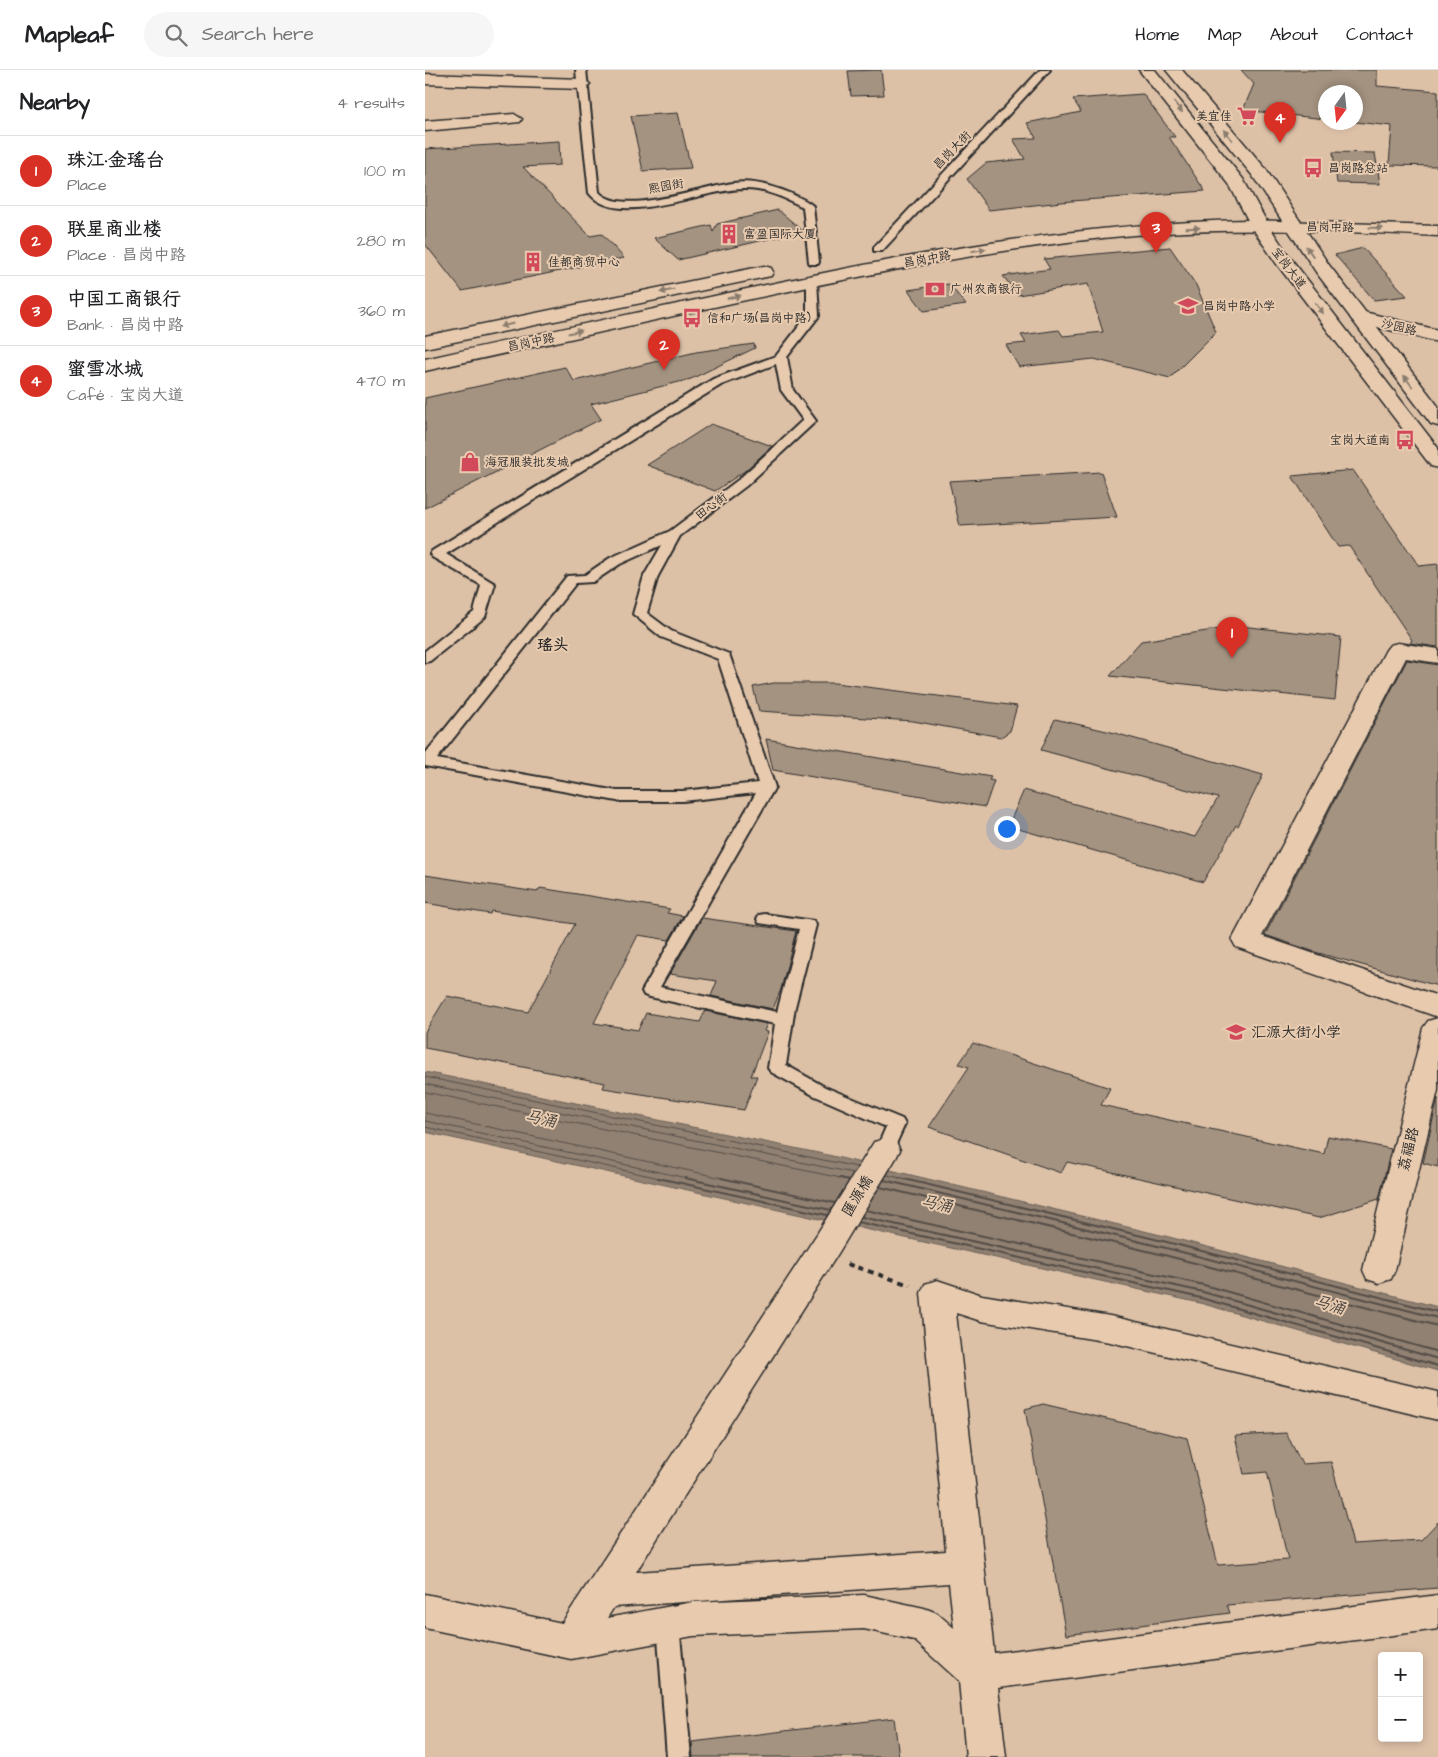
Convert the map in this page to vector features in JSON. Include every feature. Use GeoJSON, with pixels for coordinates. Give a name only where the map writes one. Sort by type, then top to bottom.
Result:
{"type":"FeatureCollection","features":[{"type":"Feature","properties":{"kind":"main road","name":"宝岗大道"},"geometry":{"type":"LineString","coordinates":[[1147,70],[1237,183],[1255,218],[1282,259],[1438,462]]}},
{"type":"Feature","properties":{"kind":"main road","name":"宝岗大道"},"geometry":{"type":"LineString","coordinates":[[1174,70],[1259,172],[1287,218],[1438,420]]}},
{"type":"Feature","properties":{"kind":"main road"},"geometry":{"type":"LineString","coordinates":[[425,79],[581,77]]}},
{"type":"Feature","properties":{"kind":"main road"},"geometry":{"type":"LineString","coordinates":[[425,126],[514,119]]}},
{"type":"Feature","properties":{"kind":"main road","name":"昌岗中路"},"geometry":{"type":"LineString","coordinates":[[925,241],[1114,216],[1255,218],[1438,216]]}},
{"type":"Feature","properties":{"kind":"main road","name":"昌岗中路"},"geometry":{"type":"LineString","coordinates":[[425,365],[812,280],[933,258],[1078,236],[1255,218]]}},
{"type":"Feature","properties":{"kind":"main road","name":"昌岗中路"},"geometry":{"type":"LineString","coordinates":[[1287,218],[1438,231]]}},
{"type":"Feature","properties":{"kind":"main road","name":"昌岗中路"},"geometry":{"type":"LineString","coordinates":[[871,250],[906,244]]}},
{"type":"Feature","properties":{"kind":"main road","name":"昌岗中路"},"geometry":{"type":"LineString","coordinates":[[425,342],[822,260]]}},
{"type":"Feature","properties":{"kind":"main road","name":"沙园路"},"geometry":{"type":"LineString","coordinates":[[1360,317],[1438,336]]}},
{"type":"Feature","properties":{"kind":"main road"},"geometry":{"type":"LineString","coordinates":[[458,335],[444,343],[447,352],[471,355]]}},
{"type":"Feature","properties":{"kind":"main road"},"geometry":{"type":"LineString","coordinates":[[1438,656],[1398,650],[1246,940],[1438,1007]]}},
{"type":"Feature","properties":{"kind":"main road","name":"荔福路"},"geometry":{"type":"LineString","coordinates":[[1379,1270],[1438,1028]]}},
{"type":"Feature","properties":{"kind":"main road","name":"匯源橋"},"geometry":{"type":"LineString","coordinates":[[571,1642],[824,1249],[885,1150]]}},
{"type":"Feature","properties":{"kind":"main road"},"geometry":{"type":"LineString","coordinates":[[986,1757],[937,1294],[981,1308],[1110,1329],[1438,1406]]}},
{"type":"Feature","properties":{"kind":"main road"},"geometry":{"type":"LineString","coordinates":[[604,1591],[966,1566]]}},
{"type":"Feature","properties":{"kind":"main road"},"geometry":{"type":"LineString","coordinates":[[425,1611],[571,1642],[693,1619],[864,1612],[924,1625],[977,1673],[1438,1612]]}},
{"type":"Feature","properties":{"kind":"lane","name":"昌岗大街"},"geometry":{"type":"LineString","coordinates":[[871,250],[1045,70]]}},
{"type":"Feature","properties":{"kind":"lane","name":"熙园街"},"geometry":{"type":"LineString","coordinates":[[581,77],[594,193],[601,200],[612,204],[633,205],[733,186],[765,187],[808,206],[822,260]]}},
{"type":"Feature","properties":{"kind":"lane"},"geometry":{"type":"LineString","coordinates":[[425,658],[480,614],[488,584],[437,554],[717,382],[781,358],[813,316],[812,280]]}},
{"type":"Feature","properties":{"kind":"lane","name":"田心街"},"geometry":{"type":"LineString","coordinates":[[767,787],[724,657],[666,634],[640,614],[651,576],[675,534],[742,483],[809,420],[787,390],[781,358]]}},
{"type":"Feature","properties":{"kind":"lane"},"geometry":{"type":"LineString","coordinates":[[675,534],[615,561],[588,579],[573,580],[426,761],[617,796],[683,796],[767,787]]}},
{"type":"Feature","properties":{"kind":"lane"},"geometry":{"type":"LineString","coordinates":[[767,787],[650,991],[784,1020]]}},
{"type":"Feature","properties":{"kind":"lane"},"geometry":{"type":"LineString","coordinates":[[765,918],[808,925],[784,1020],[777,1068],[819,1091],[896,1124],[885,1150]]}},
{"type":"Feature","properties":{"kind":"lane"},"geometry":{"type":"LineString","coordinates":[[668,1624],[679,1757]]}},
{"type":"Feature","properties":{"kind":"path"},"geometry":{"type":"LineString","coordinates":[[824,1249],[937,1294]]}},
{"type":"Feature","properties":{"kind":"water","name":"马涌"},"geometry":{"type":"Polygon","coordinates":[[[425,1072],[828,1155],[1169,1237],[1438,1307],[1438,1371],[1200,1303],[425,1132],[425,1072]]]}},
{"type":"Feature","properties":{"kind":"building"},"geometry":{"type":"Polygon","coordinates":[[[881,70],[884,95],[851,96],[848,71],[881,70]]]}},
{"type":"Feature","properties":{"kind":"building"},"geometry":{"type":"Polygon","coordinates":[[[1241,70],[1377,70],[1377,86],[1438,91],[1438,166],[1389,165],[1392,126],[1363,123],[1363,85],[1318,85],[1318,118],[1243,110],[1254,84],[1241,70]]]}},
{"type":"Feature","properties":{"kind":"building"},"geometry":{"type":"Polygon","coordinates":[[[1143,94],[1175,137],[1169,137],[1205,191],[1071,201],[989,210],[967,179],[986,163],[1025,159],[1013,139],[1036,138],[1027,123],[1081,112],[1073,99],[1143,94]]]}},
{"type":"Feature","properties":{"kind":"building"},"geometry":{"type":"Polygon","coordinates":[[[678,113],[691,168],[643,171],[631,116],[678,113]]]}},
{"type":"Feature","properties":{"kind":"building"},"geometry":{"type":"Polygon","coordinates":[[[559,141],[560,165],[523,167],[590,236],[602,234],[624,258],[462,291],[425,244],[425,149],[559,141]]]}},
{"type":"Feature","properties":{"kind":"building"},"geometry":{"type":"Polygon","coordinates":[[[1333,152],[1375,153],[1380,184],[1337,183],[1333,152]]]}},
{"type":"Feature","properties":{"kind":"building","name":"富盈国际大厦"},"geometry":{"type":"Polygon","coordinates":[[[778,210],[803,231],[678,260],[654,238],[711,225],[713,232],[717,224],[778,210]]]}},
{"type":"Feature","properties":{"kind":"building"},"geometry":{"type":"Polygon","coordinates":[[[1170,247],[1196,285],[1216,332],[1170,378],[1094,359],[1019,367],[1006,345],[1026,343],[1021,335],[1059,330],[1063,336],[1103,332],[1088,284],[1018,295],[1003,276],[1050,269],[1044,259],[1170,247]]]}},
{"type":"Feature","properties":{"kind":"building"},"geometry":{"type":"Polygon","coordinates":[[[1363,248],[1407,296],[1374,300],[1335,255],[1363,248]]]}},
{"type":"Feature","properties":{"kind":"building"},"geometry":{"type":"Polygon","coordinates":[[[949,284],[966,305],[924,311],[908,290],[949,284]]]}},
{"type":"Feature","properties":{"kind":"building","name":"海冠服装批发城"},"geometry":{"type":"Polygon","coordinates":[[[754,344],[755,348],[691,379],[591,404],[601,419],[425,508],[425,398],[565,367],[574,381],[696,352],[754,344]]]}},
{"type":"Feature","properties":{"kind":"building"},"geometry":{"type":"Polygon","coordinates":[[[711,424],[772,446],[746,470],[715,491],[647,465],[711,424]]]}},
{"type":"Feature","properties":{"kind":"building"},"geometry":{"type":"Polygon","coordinates":[[[1353,470],[1419,566],[1438,564],[1438,647],[1410,643],[1412,640],[1349,546],[1338,547],[1292,476],[1353,470]]]}},
{"type":"Feature","properties":{"kind":"building"},"geometry":{"type":"Polygon","coordinates":[[[1101,472],[1117,517],[960,526],[949,481],[1101,472]]]}},
{"type":"Feature","properties":{"kind":"building"},"geometry":{"type":"Polygon","coordinates":[[[1240,626],[1341,637],[1335,700],[1110,676],[1141,641],[1240,626]]]}},
{"type":"Feature","properties":{"kind":"building"},"geometry":{"type":"Polygon","coordinates":[[[1407,660],[1438,665],[1438,986],[1315,952],[1265,935],[1407,660]]]}},
{"type":"Feature","properties":{"kind":"building"},"geometry":{"type":"Polygon","coordinates":[[[774,683],[835,683],[1017,706],[1010,731],[1001,737],[913,721],[759,711],[753,687],[774,683]]]}},
{"type":"Feature","properties":{"kind":"building"},"geometry":{"type":"Polygon","coordinates":[[[1055,719],[1111,732],[1263,775],[1238,826],[1236,825],[1203,882],[1008,826],[1024,790],[1195,837],[1218,798],[1041,750],[1055,719]]]}},
{"type":"Feature","properties":{"kind":"building"},"geometry":{"type":"Polygon","coordinates":[[[766,739],[991,777],[989,780],[994,781],[985,807],[773,770],[766,739]]]}},
{"type":"Feature","properties":{"kind":"building"},"geometry":{"type":"Polygon","coordinates":[[[425,875],[537,892],[540,888],[670,909],[667,913],[683,916],[669,940],[638,935],[594,1023],[638,1030],[646,1013],[700,1022],[705,1011],[767,1024],[764,1031],[768,1032],[751,1076],[757,1076],[744,1110],[603,1088],[605,1083],[425,1048],[425,1032],[447,996],[528,1012],[575,924],[491,911],[490,914],[425,903],[425,875]]]}},
{"type":"Feature","properties":{"kind":"building"},"geometry":{"type":"Polygon","coordinates":[[[702,918],[796,931],[781,989],[773,1009],[711,996],[717,981],[670,974],[702,918]]]}},
{"type":"Feature","properties":{"kind":"building"},"geometry":{"type":"Polygon","coordinates":[[[973,1043],[1110,1088],[1101,1105],[1324,1154],[1328,1136],[1391,1149],[1379,1199],[1319,1218],[1067,1162],[1061,1173],[929,1127],[969,1067],[959,1064],[973,1043]]]}},
{"type":"Feature","properties":{"kind":"building"},"geometry":{"type":"Polygon","coordinates":[[[1438,1098],[1438,1167],[1423,1163],[1438,1098]]]}},
{"type":"Feature","properties":{"kind":"building"},"geometry":{"type":"Polygon","coordinates":[[[1043,1404],[1187,1438],[1218,1565],[1288,1560],[1267,1472],[1244,1474],[1235,1436],[1286,1433],[1302,1464],[1331,1462],[1353,1544],[1421,1540],[1438,1522],[1438,1588],[1227,1605],[1230,1613],[1066,1635],[1025,1409],[1043,1404]]]}},
{"type":"Feature","properties":{"kind":"building"},"geometry":{"type":"Polygon","coordinates":[[[894,1718],[899,1757],[693,1757],[692,1742],[894,1718]]]}},
{"type":"Feature","properties":{"kind":"place","name":"美宜佳"},"geometry":{"type":"Point","coordinates":[1247,116]}},
{"type":"Feature","properties":{"kind":"place","name":"蜜雪冰城"},"geometry":{"type":"Point","coordinates":[1280,143]}},
{"type":"Feature","properties":{"kind":"place","name":"昌岗路总站"},"geometry":{"type":"Point","coordinates":[1313,168]}},
{"type":"Feature","properties":{"kind":"place","name":"富盈国际大厦"},"geometry":{"type":"Point","coordinates":[729,234]}},
{"type":"Feature","properties":{"kind":"place","name":"中国工商银行"},"geometry":{"type":"Point","coordinates":[1156,253]}},
{"type":"Feature","properties":{"kind":"place","name":"佳都商贸中心"},"geometry":{"type":"Point","coordinates":[533,262]}},
{"type":"Feature","properties":{"kind":"place","name":"广州农商银行"},"geometry":{"type":"Point","coordinates":[935,289]}},
{"type":"Feature","properties":{"kind":"place","name":"昌岗中路小学"},"geometry":{"type":"Point","coordinates":[1188,306]}},
{"type":"Feature","properties":{"kind":"place","name":"信和广场(昌岗中路)"},"geometry":{"type":"Point","coordinates":[692,318]}},
{"type":"Feature","properties":{"kind":"place","name":"联星商业楼"},"geometry":{"type":"Point","coordinates":[664,370]}},
{"type":"Feature","properties":{"kind":"place","name":"宝岗大道南"},"geometry":{"type":"Point","coordinates":[1405,440]}},
{"type":"Feature","properties":{"kind":"place","name":"海冠服装批发城"},"geometry":{"type":"Point","coordinates":[470,462]}},
{"type":"Feature","properties":{"kind":"place","name":"珠江·金瑶台"},"geometry":{"type":"Point","coordinates":[1232,658]}},
{"type":"Feature","properties":{"kind":"place","name":"汇源大街小学"},"geometry":{"type":"Point","coordinates":[1236,1032]}},
{"type":"Feature","properties":{"kind":"district","name":"瑶头"},"geometry":{"type":"Point","coordinates":[553,644]}}]}
